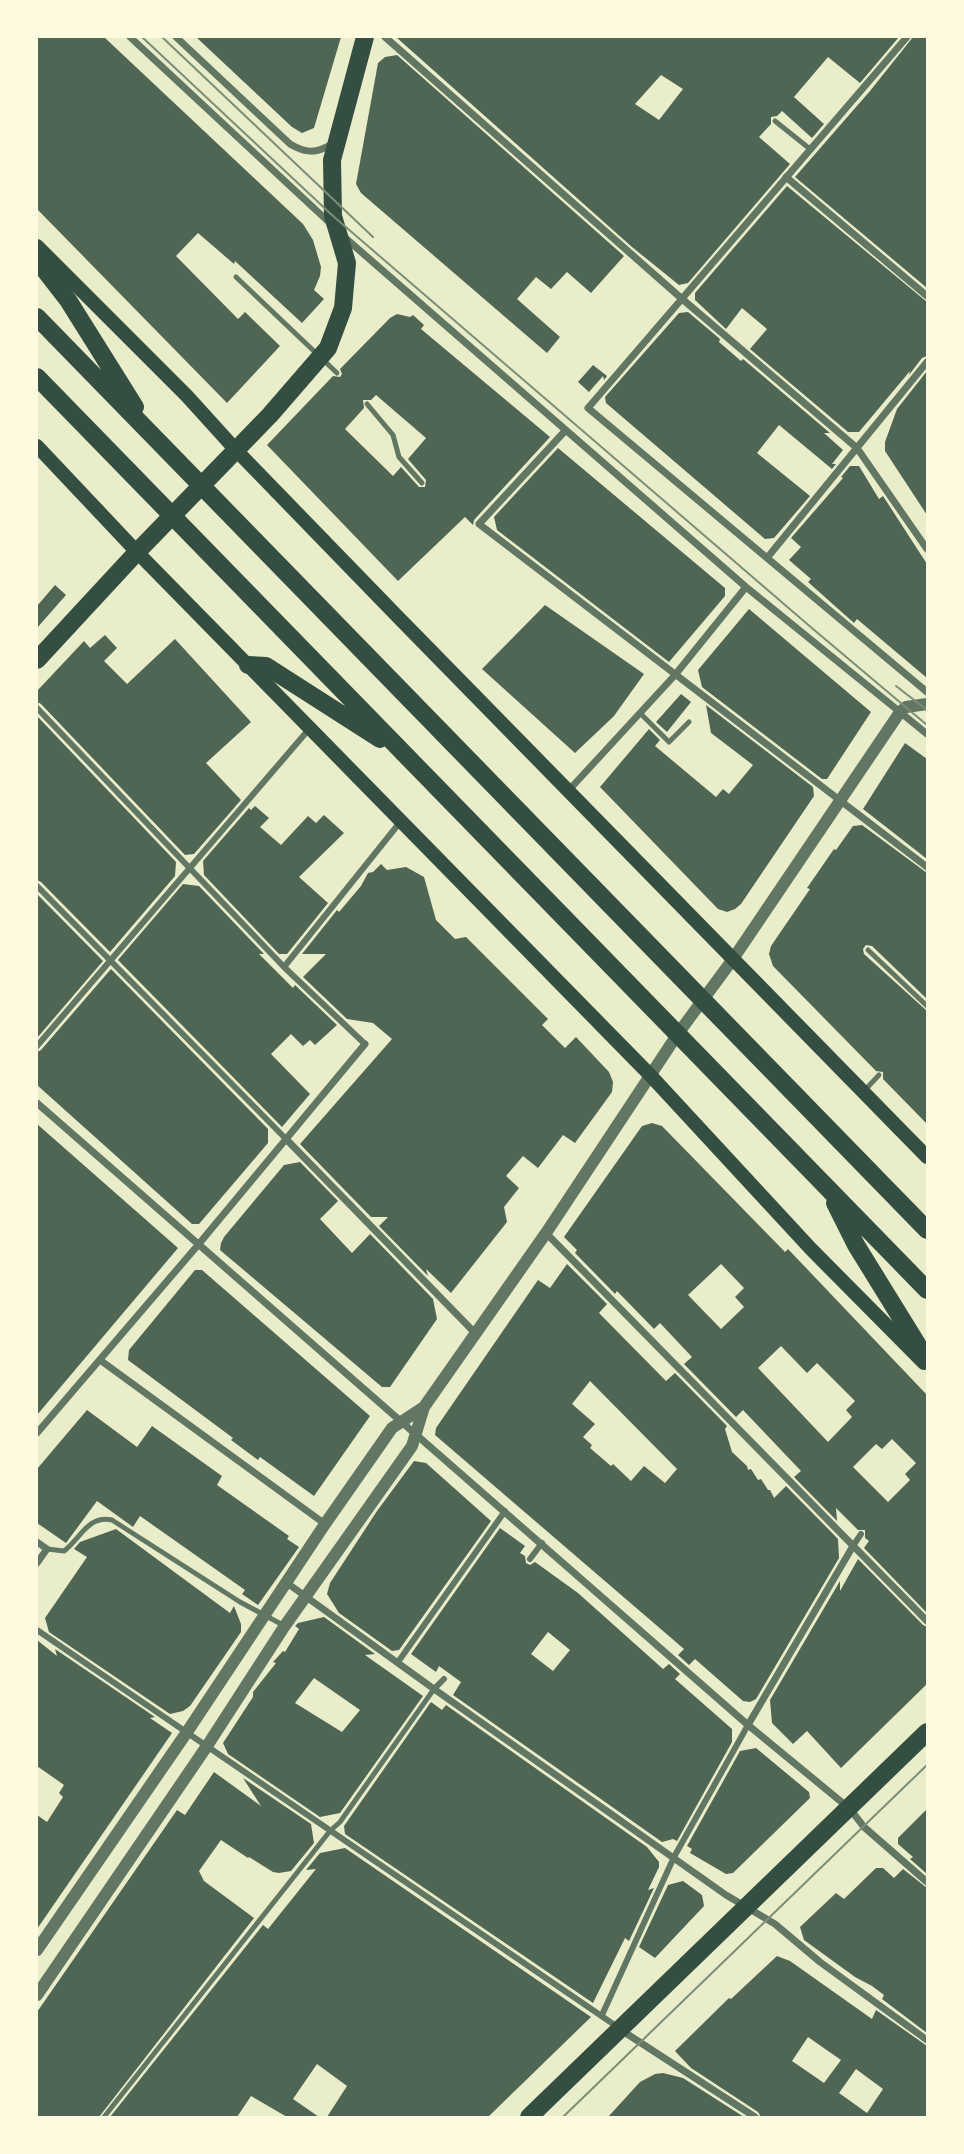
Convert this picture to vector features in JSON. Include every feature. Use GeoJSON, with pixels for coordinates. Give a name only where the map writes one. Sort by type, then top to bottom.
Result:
{"type":"FeatureCollection","features":[{"type":"Feature","properties":{"kind":"main road"},"geometry":{"type":"LineString","coordinates":[[37,660],[270,415],[328,348],[343,307],[347,263],[332,206],[332,160],[365,37]]}},
{"type":"Feature","properties":{"kind":"main road"},"geometry":{"type":"LineString","coordinates":[[37,246],[187,396],[235,449],[927,1157]]}},
{"type":"Feature","properties":{"kind":"main road"},"geometry":{"type":"LineString","coordinates":[[37,260],[90,334],[151,434]]}},
{"type":"Feature","properties":{"kind":"main road"},"geometry":{"type":"LineString","coordinates":[[37,317],[927,1230]]}},
{"type":"Feature","properties":{"kind":"main road"},"geometry":{"type":"LineString","coordinates":[[37,377],[927,1290]]}},
{"type":"Feature","properties":{"kind":"main road"},"geometry":{"type":"LineString","coordinates":[[37,446],[137,552],[651,1076],[811,1249],[927,1367]]}},
{"type":"Feature","properties":{"kind":"main road"},"geometry":{"type":"LineString","coordinates":[[248,665],[266,666],[407,756]]}},
{"type":"Feature","properties":{"kind":"main road"},"geometry":{"type":"LineString","coordinates":[[829,1191],[856,1245],[927,1360]]}},
{"type":"Feature","properties":{"kind":"main road"},"geometry":{"type":"LineString","coordinates":[[529,2117],[927,1732]]}},
{"type":"Feature","properties":{"kind":"street"},"geometry":{"type":"LineString","coordinates":[[130,37],[338,231],[565,431],[746,587],[927,734]]}},
{"type":"Feature","properties":{"kind":"street"},"geometry":{"type":"LineString","coordinates":[[176,37],[290,144],[304,152],[322,150],[338,140]]}},
{"type":"Feature","properties":{"kind":"street"},"geometry":{"type":"LineString","coordinates":[[386,37],[681,298],[857,448],[927,549]]}},
{"type":"Feature","properties":{"kind":"street"},"geometry":{"type":"LineString","coordinates":[[907,37],[587,408],[927,692]]}},
{"type":"Feature","properties":{"kind":"street"},"geometry":{"type":"LineString","coordinates":[[786,177],[927,296]]}},
{"type":"Feature","properties":{"kind":"street"},"geometry":{"type":"LineString","coordinates":[[767,558],[927,362]]}},
{"type":"Feature","properties":{"kind":"street"},"geometry":{"type":"LineString","coordinates":[[565,431],[479,524],[927,867]]}},
{"type":"Feature","properties":{"kind":"street"},"geometry":{"type":"LineString","coordinates":[[569,790],[675,675],[746,587]]}},
{"type":"Feature","properties":{"kind":"street"},"geometry":{"type":"LineString","coordinates":[[37,1995],[285,1627],[412,1446],[424,1407],[546,1233],[677,1035],[733,959],[900,712],[906,707],[923,705]]}},
{"type":"Feature","properties":{"kind":"street"},"geometry":{"type":"LineString","coordinates":[[37,708],[284,967],[365,1044],[37,1433]]}},
{"type":"Feature","properties":{"kind":"street"},"geometry":{"type":"LineString","coordinates":[[37,1046],[310,728]]}},
{"type":"Feature","properties":{"kind":"street"},"geometry":{"type":"LineString","coordinates":[[284,967],[401,821]]}},
{"type":"Feature","properties":{"kind":"street"},"geometry":{"type":"LineString","coordinates":[[37,886],[475,1333]]}},
{"type":"Feature","properties":{"kind":"street"},"geometry":{"type":"LineString","coordinates":[[37,1103],[748,1725],[850,1809],[864,1827],[927,1882]]}},
{"type":"Feature","properties":{"kind":"street"},"geometry":{"type":"LineString","coordinates":[[546,1233],[927,1621]]}},
{"type":"Feature","properties":{"kind":"street"},"geometry":{"type":"LineString","coordinates":[[100,1360],[324,1524]]}},
{"type":"Feature","properties":{"kind":"street"},"geometry":{"type":"LineString","coordinates":[[37,1950],[187,1732],[324,1524],[392,1429],[424,1407]]}},
{"type":"Feature","properties":{"kind":"street"},"geometry":{"type":"LineString","coordinates":[[398,1662],[505,1511]]}},
{"type":"Feature","properties":{"kind":"street"},"geometry":{"type":"LineString","coordinates":[[602,2015],[674,1857],[748,1725],[862,1534]]}},
{"type":"Feature","properties":{"kind":"street"},"geometry":{"type":"LineString","coordinates":[[37,1542],[47,1549],[37,1563]]}},
{"type":"Feature","properties":{"kind":"street"},"geometry":{"type":"LineString","coordinates":[[530,1559],[542,1544]]}},
{"type":"Feature","properties":{"kind":"street"},"geometry":{"type":"LineString","coordinates":[[287,1583],[745,1908],[775,1924],[820,1962],[927,2040]]}},
{"type":"Feature","properties":{"kind":"street"},"geometry":{"type":"LineString","coordinates":[[37,1630],[602,2015],[620,2030],[752,2116]]}},
{"type":"Feature","properties":{"kind":"street"},"geometry":{"type":"LineString","coordinates":[[434,1689],[444,1679]]}},
{"type":"Feature","properties":{"kind":"lane"},"geometry":{"type":"LineString","coordinates":[[775,121],[810,149]]}},
{"type":"Feature","properties":{"kind":"lane"},"geometry":{"type":"LineString","coordinates":[[236,277],[337,373]]}},
{"type":"Feature","properties":{"kind":"lane"},"geometry":{"type":"LineString","coordinates":[[367,404],[393,435],[399,457],[422,483]]}},
{"type":"Feature","properties":{"kind":"lane"},"geometry":{"type":"LineString","coordinates":[[640,713],[669,742],[689,722]]}},
{"type":"Feature","properties":{"kind":"lane"},"geometry":{"type":"LineString","coordinates":[[868,950],[927,1006]]}},
{"type":"Feature","properties":{"kind":"lane"},"geometry":{"type":"LineString","coordinates":[[864,1091],[879,1075]]}},
{"type":"Feature","properties":{"kind":"lane"},"geometry":{"type":"LineString","coordinates":[[47,1549],[64,1551],[90,1522],[101,1518],[111,1520],[240,1602],[285,1627]]}},
{"type":"Feature","properties":{"kind":"lane"},"geometry":{"type":"LineString","coordinates":[[104,2117],[330,1831],[340,1822],[434,1689]]}},
{"type":"Feature","properties":{"kind":"building"},"geometry":{"type":"Polygon","coordinates":[[[37,37],[104,37],[303,224],[313,240],[321,267],[314,290],[324,299],[302,323],[235,261],[234,264],[198,233],[176,256],[238,319],[245,312],[280,346],[227,403],[37,209],[37,37]]]}},
{"type":"Feature","properties":{"kind":"building"},"geometry":{"type":"Polygon","coordinates":[[[196,37],[341,37],[314,128],[302,133],[292,127],[196,37]]]}},
{"type":"Feature","properties":{"kind":"building"},"geometry":{"type":"Polygon","coordinates":[[[396,37],[899,37],[860,83],[828,57],[794,97],[824,124],[812,138],[782,111],[771,117],[771,124],[759,137],[790,164],[688,283],[679,285],[632,247],[396,37]],[[661,75],[635,104],[659,120],[683,89],[661,75]]]}},
{"type":"Feature","properties":{"kind":"building"},"geometry":{"type":"Polygon","coordinates":[[[913,37],[927,37],[927,288],[795,177],[913,37]]]}},
{"type":"Feature","properties":{"kind":"building"},"geometry":{"type":"Polygon","coordinates":[[[397,55],[624,256],[591,293],[567,272],[551,289],[536,277],[517,299],[560,337],[547,353],[361,193],[356,184],[378,63],[385,57],[397,55]]]}},
{"type":"Feature","properties":{"kind":"building"},"geometry":{"type":"Polygon","coordinates":[[[787,186],[927,302],[927,356],[922,358],[909,375],[910,371],[859,432],[848,432],[750,349],[767,329],[742,308],[726,329],[695,300],[695,293],[787,186]]]}},
{"type":"Feature","properties":{"kind":"building"},"geometry":{"type":"Polygon","coordinates":[[[688,312],[741,361],[743,359],[830,433],[824,433],[843,450],[832,464],[836,464],[832,469],[779,425],[757,453],[810,496],[774,538],[765,539],[606,403],[605,397],[679,313],[688,312]]]}},
{"type":"Feature","properties":{"kind":"building"},"geometry":{"type":"Polygon","coordinates":[[[397,314],[410,317],[413,315],[424,325],[421,329],[550,437],[474,520],[473,525],[465,517],[398,581],[267,445],[333,376],[340,377],[340,369],[397,314]],[[376,395],[371,400],[363,400],[364,408],[345,429],[393,476],[401,467],[419,487],[425,487],[426,480],[408,459],[426,438],[376,395]]]}},
{"type":"Feature","properties":{"kind":"building"},"geometry":{"type":"Polygon","coordinates":[[[593,365],[607,376],[604,380],[603,376],[589,392],[578,382],[593,365]]]}},
{"type":"Feature","properties":{"kind":"building"},"geometry":{"type":"Polygon","coordinates":[[[927,371],[927,515],[885,451],[885,442],[897,409],[927,371]]]}},
{"type":"Feature","properties":{"kind":"building"},"geometry":{"type":"Polygon","coordinates":[[[558,448],[725,588],[725,596],[669,662],[497,530],[494,517],[558,448]]]}},
{"type":"Feature","properties":{"kind":"building"},"geometry":{"type":"Polygon","coordinates":[[[850,466],[859,466],[879,499],[883,496],[927,564],[927,678],[857,619],[854,623],[808,582],[811,579],[789,560],[801,547],[791,538],[843,478],[841,477],[850,466]]]}},
{"type":"Feature","properties":{"kind":"building"},"geometry":{"type":"Polygon","coordinates":[[[55,585],[66,595],[37,628],[37,606],[55,585]]]}},
{"type":"Feature","properties":{"kind":"building"},"geometry":{"type":"Polygon","coordinates":[[[545,605],[644,674],[614,716],[575,753],[482,669],[545,605]]]}},
{"type":"Feature","properties":{"kind":"building"},"geometry":{"type":"Polygon","coordinates":[[[749,609],[871,712],[827,779],[822,779],[702,687],[698,670],[749,609]]]}},
{"type":"Feature","properties":{"kind":"building"},"geometry":{"type":"Polygon","coordinates":[[[105,635],[117,648],[104,661],[127,684],[175,639],[251,722],[206,763],[241,800],[194,854],[185,855],[37,702],[37,691],[84,641],[90,648],[105,635]]]}},
{"type":"Feature","properties":{"kind":"building"},"geometry":{"type":"Polygon","coordinates":[[[681,694],[691,702],[667,732],[656,722],[681,694]]]}},
{"type":"Feature","properties":{"kind":"building"},"geometry":{"type":"Polygon","coordinates":[[[706,705],[813,787],[814,796],[741,904],[727,912],[718,909],[600,787],[649,729],[660,740],[655,746],[716,797],[723,789],[729,794],[753,765],[711,733],[706,705]]]}},
{"type":"Feature","properties":{"kind":"building"},"geometry":{"type":"Polygon","coordinates":[[[37,716],[176,862],[175,876],[110,952],[37,880],[37,716]]]}},
{"type":"Feature","properties":{"kind":"building"},"geometry":{"type":"Polygon","coordinates":[[[905,743],[927,759],[927,859],[863,809],[905,743]]]}},
{"type":"Feature","properties":{"kind":"building"},"geometry":{"type":"Polygon","coordinates":[[[255,806],[269,818],[260,827],[281,845],[308,816],[316,823],[324,815],[344,833],[299,877],[328,903],[287,954],[279,954],[204,875],[203,861],[249,808],[251,810],[255,806]]]}},
{"type":"Feature","properties":{"kind":"building"},"geometry":{"type":"Polygon","coordinates":[[[862,825],[927,873],[927,999],[872,946],[866,945],[863,949],[864,954],[927,1011],[927,1124],[883,1079],[883,1072],[876,1071],[773,966],[769,954],[771,946],[834,849],[836,850],[853,826],[862,825]]]}},
{"type":"Feature","properties":{"kind":"building"},"geometry":{"type":"Polygon","coordinates":[[[381,864],[387,870],[406,867],[424,877],[436,920],[455,939],[466,937],[548,1019],[542,1025],[565,1048],[576,1037],[609,1072],[613,1082],[612,1092],[575,1143],[563,1135],[538,1168],[523,1156],[506,1176],[519,1188],[504,1207],[507,1222],[451,1293],[426,1269],[428,1276],[379,1226],[388,1217],[371,1217],[300,1144],[392,1039],[373,1023],[347,1019],[303,977],[326,954],[302,954],[337,910],[339,912],[361,886],[368,873],[381,864]]]}},
{"type":"Feature","properties":{"kind":"building"},"geometry":{"type":"Polygon","coordinates":[[[183,884],[199,886],[264,954],[259,954],[293,988],[295,985],[337,1025],[315,1045],[310,1040],[303,1046],[291,1034],[271,1054],[310,1094],[282,1127],[118,960],[183,884]]]}},
{"type":"Feature","properties":{"kind":"building"},"geometry":{"type":"Polygon","coordinates":[[[37,894],[103,961],[37,1038],[37,894]]]}},
{"type":"Feature","properties":{"kind":"building"},"geometry":{"type":"Polygon","coordinates":[[[111,969],[268,1129],[268,1143],[199,1224],[192,1224],[37,1085],[37,1052],[111,969]]]}},
{"type":"Feature","properties":{"kind":"building"},"geometry":{"type":"Polygon","coordinates":[[[652,1123],[662,1126],[785,1252],[788,1249],[927,1395],[927,1613],[864,1548],[869,1541],[865,1538],[865,1530],[858,1530],[836,1508],[837,1521],[794,1477],[801,1471],[743,1410],[736,1417],[684,1364],[692,1357],[660,1323],[654,1329],[617,1291],[615,1294],[575,1253],[577,1250],[564,1237],[642,1126],[652,1123]],[[721,1264],[688,1295],[721,1329],[744,1307],[735,1297],[744,1288],[721,1264]],[[781,1346],[758,1368],[828,1442],[852,1417],[846,1410],[855,1401],[817,1363],[807,1373],[781,1346]],[[892,1439],[882,1449],[876,1444],[853,1467],[888,1502],[910,1480],[905,1474],[916,1463],[892,1439]]]}},
{"type":"Feature","properties":{"kind":"building"},"geometry":{"type":"Polygon","coordinates":[[[37,1124],[178,1248],[37,1415],[37,1124]]]}},
{"type":"Feature","properties":{"kind":"building"},"geometry":{"type":"Polygon","coordinates":[[[300,1162],[338,1201],[320,1219],[352,1253],[370,1234],[433,1299],[437,1319],[390,1387],[382,1387],[220,1250],[224,1237],[284,1165],[300,1162]]]}},
{"type":"Feature","properties":{"kind":"building"},"geometry":{"type":"Polygon","coordinates":[[[567,1264],[607,1304],[599,1313],[666,1381],[675,1373],[727,1426],[725,1429],[732,1452],[748,1470],[751,1469],[758,1480],[761,1479],[774,1498],[786,1486],[838,1539],[839,1558],[756,1699],[750,1702],[743,1701],[695,1659],[689,1665],[678,1655],[684,1649],[435,1435],[436,1428],[538,1280],[550,1288],[567,1264]],[[590,1381],[572,1404],[595,1424],[583,1437],[592,1445],[590,1448],[631,1481],[644,1466],[665,1483],[677,1469],[590,1381]]]}},
{"type":"Feature","properties":{"kind":"building"},"geometry":{"type":"Polygon","coordinates":[[[195,1270],[202,1270],[370,1416],[314,1496],[260,1457],[258,1460],[231,1440],[233,1438],[128,1360],[129,1350],[195,1270]]]}},
{"type":"Feature","properties":{"kind":"building"},"geometry":{"type":"Polygon","coordinates":[[[87,1410],[137,1447],[152,1426],[222,1476],[217,1485],[289,1536],[287,1539],[299,1547],[258,1605],[242,1594],[245,1590],[140,1516],[133,1527],[97,1501],[66,1543],[37,1523],[37,1469],[87,1410]]]}},
{"type":"Feature","properties":{"kind":"building"},"geometry":{"type":"Polygon","coordinates":[[[414,1461],[426,1463],[491,1521],[399,1650],[392,1651],[339,1613],[327,1594],[330,1583],[377,1511],[414,1461]]]}},
{"type":"Feature","properties":{"kind":"building"},"geometry":{"type":"Polygon","coordinates":[[[500,1528],[525,1546],[520,1553],[525,1556],[526,1563],[530,1565],[535,1562],[578,1593],[663,1669],[669,1664],[680,1674],[675,1679],[732,1729],[732,1742],[677,1841],[673,1839],[662,1842],[453,1695],[461,1682],[439,1666],[436,1672],[411,1654],[500,1528]],[[548,1632],[531,1654],[553,1671],[570,1650],[548,1632]]]}},
{"type":"Feature","properties":{"kind":"building"},"geometry":{"type":"Polygon","coordinates":[[[116,1529],[230,1613],[234,1606],[241,1624],[241,1632],[190,1706],[183,1711],[170,1714],[49,1632],[45,1618],[87,1557],[74,1549],[80,1542],[116,1529]]]}},
{"type":"Feature","properties":{"kind":"building"},"geometry":{"type":"Polygon","coordinates":[[[858,1559],[927,1627],[927,1684],[841,1768],[807,1731],[793,1744],[772,1723],[770,1700],[840,1581],[840,1591],[858,1559]]]}},
{"type":"Feature","properties":{"kind":"building"},"geometry":{"type":"Polygon","coordinates":[[[324,1617],[375,1654],[365,1655],[423,1696],[340,1813],[320,1817],[228,1754],[223,1743],[253,1697],[253,1692],[276,1663],[273,1662],[285,1652],[299,1629],[295,1626],[324,1617]],[[314,1678],[295,1703],[342,1732],[360,1710],[314,1678]]]}},
{"type":"Feature","properties":{"kind":"building"},"geometry":{"type":"Polygon","coordinates":[[[37,1640],[57,1656],[55,1649],[155,1717],[150,1718],[172,1733],[37,1929],[37,1815],[47,1822],[63,1797],[59,1793],[64,1785],[37,1766],[37,1640]]]}},
{"type":"Feature","properties":{"kind":"building"},"geometry":{"type":"Polygon","coordinates":[[[431,1702],[442,1710],[446,1705],[647,1847],[659,1862],[648,1890],[654,1888],[629,1941],[625,1938],[593,2003],[345,1834],[344,1826],[431,1702]]]}},
{"type":"Feature","properties":{"kind":"building"},"geometry":{"type":"Polygon","coordinates":[[[756,1748],[809,1792],[810,1798],[733,1873],[726,1874],[690,1853],[692,1849],[687,1846],[740,1751],[756,1748]]]}},
{"type":"Feature","properties":{"kind":"building"},"geometry":{"type":"Polygon","coordinates":[[[214,1772],[261,1806],[243,1778],[311,1824],[314,1843],[291,1871],[279,1873],[248,1858],[221,1840],[199,1871],[204,1881],[254,1918],[99,2117],[37,2117],[37,2012],[177,1810],[185,1815],[214,1772]]]}},
{"type":"Feature","properties":{"kind":"building"},"geometry":{"type":"Polygon","coordinates":[[[927,1809],[927,1874],[910,1859],[913,1857],[898,1844],[898,1838],[927,1809]]]}},
{"type":"Feature","properties":{"kind":"building"},"geometry":{"type":"Polygon","coordinates":[[[345,1848],[591,2017],[488,2117],[327,2117],[347,2086],[317,2064],[293,2099],[319,2117],[287,2117],[251,2096],[237,2117],[110,2117],[263,1925],[268,1929],[316,1869],[306,1870],[320,1853],[345,1848]]]}},
{"type":"Feature","properties":{"kind":"building"},"geometry":{"type":"Polygon","coordinates":[[[876,1868],[883,1868],[894,1878],[903,1869],[927,1888],[927,2033],[882,1999],[884,1995],[804,1940],[800,1927],[836,1893],[844,1899],[876,1868]]]}},
{"type":"Feature","properties":{"kind":"building"},"geometry":{"type":"Polygon","coordinates":[[[683,1881],[702,1895],[704,1906],[655,1958],[639,1947],[668,1885],[683,1881]]]}},
{"type":"Feature","properties":{"kind":"building"},"geometry":{"type":"Polygon","coordinates":[[[777,1956],[790,1961],[872,2019],[876,2010],[927,2046],[927,2117],[761,2117],[758,2112],[691,2068],[675,2051],[777,1956]],[[808,2037],[792,2061],[824,2083],[841,2060],[808,2037]],[[856,2069],[839,2093],[867,2113],[883,2089],[856,2069]]]}},
{"type":"Feature","properties":{"kind":"building"},"geometry":{"type":"Polygon","coordinates":[[[663,2073],[683,2078],[744,2117],[608,2117],[640,2082],[663,2073]]]}},
{"type":"Feature","properties":{"kind":"tram line"},"geometry":{"type":"LineString","coordinates":[[142,37],[333,216],[927,725]]}},
{"type":"Feature","properties":{"kind":"tram line"},"geometry":{"type":"LineString","coordinates":[[162,37],[373,237]]}},
{"type":"Feature","properties":{"kind":"tram line"},"geometry":{"type":"LineString","coordinates":[[896,686],[927,710]]}},
{"type":"Feature","properties":{"kind":"tram line"},"geometry":{"type":"LineString","coordinates":[[563,2117],[927,1765]]}}]}
